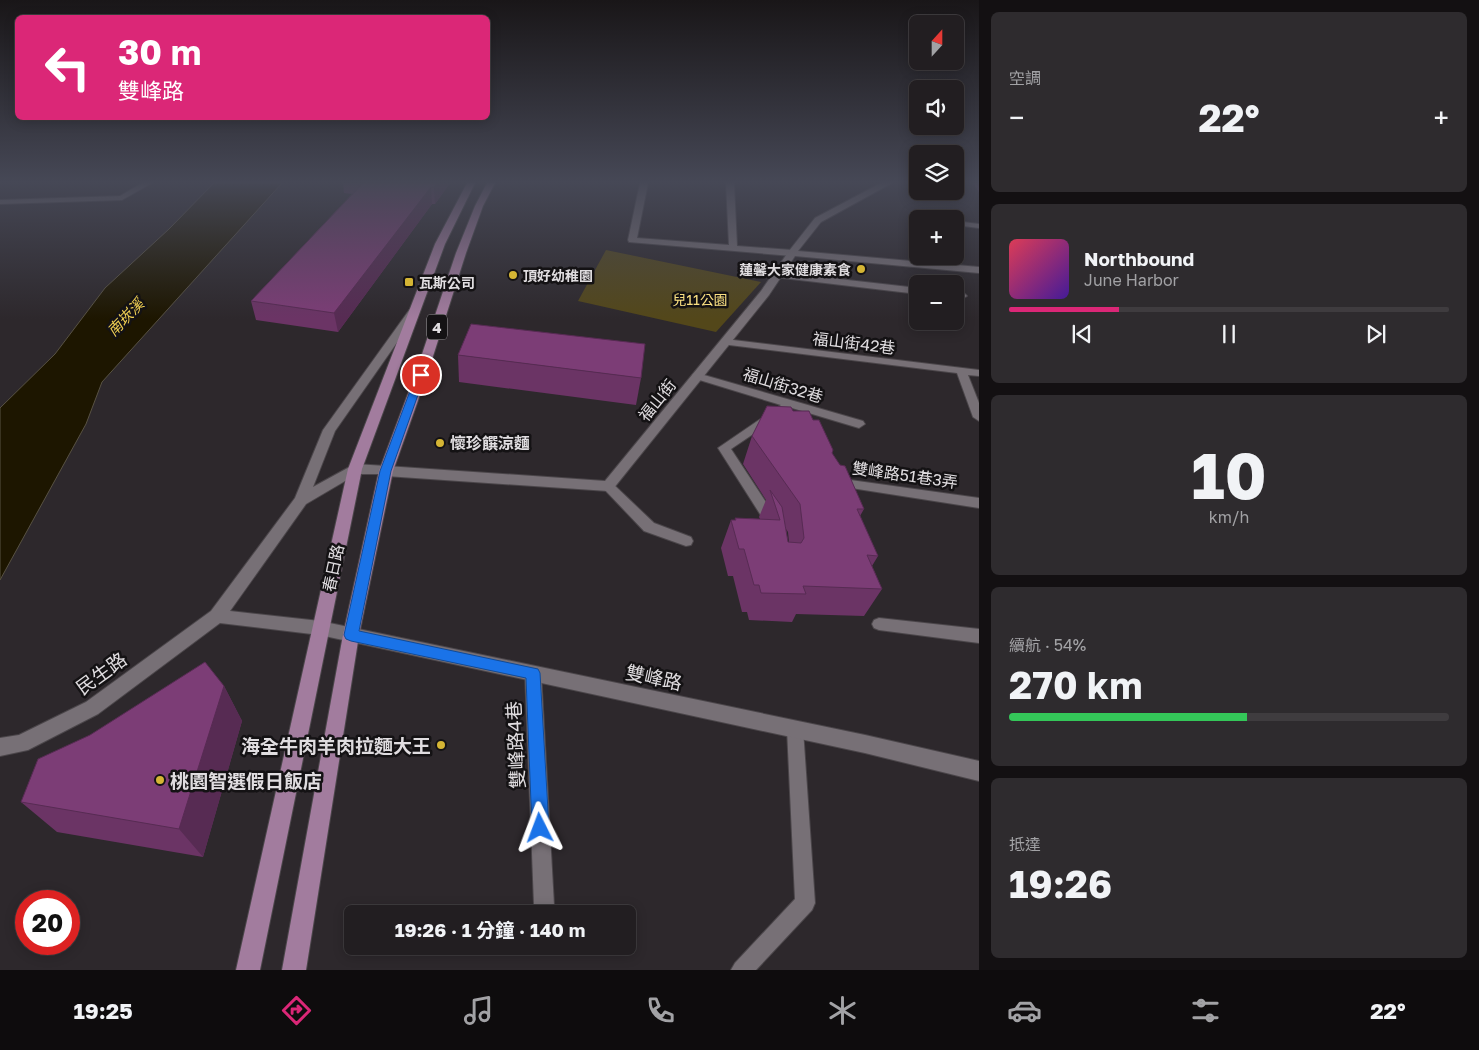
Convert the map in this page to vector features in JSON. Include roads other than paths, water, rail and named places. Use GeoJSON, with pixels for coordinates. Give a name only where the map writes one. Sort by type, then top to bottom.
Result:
{"type":"FeatureCollection","features":[{"type":"Feature","properties":{"kind":"main road","name":"春日路"},"geometry":{"type":"LineString","coordinates":[[248,970],[355,469],[440,244],[448,228]]}},
{"type":"Feature","properties":{"kind":"main road","name":"春日路"},"geometry":{"type":"LineString","coordinates":[[294,970],[351,635],[386,471],[421,375],[470,228]]}},
{"type":"Feature","properties":{"kind":"street","name":"福山街"},"geometry":{"type":"LineString","coordinates":[[608,486],[765,293],[811,228]]}},
{"type":"Feature","properties":{"kind":"street"},"geometry":{"type":"LineString","coordinates":[[792,253],[979,270]]}},
{"type":"Feature","properties":{"kind":"street"},"geometry":{"type":"LineString","coordinates":[[301,500],[329,430],[417,307]]}},
{"type":"Feature","properties":{"kind":"street"},"geometry":{"type":"LineString","coordinates":[[355,469],[608,486]]}},
{"type":"Feature","properties":{"kind":"street","name":"民生路"},"geometry":{"type":"LineString","coordinates":[[0,747],[21,744],[92,708],[217,616],[301,500],[355,469]]}},
{"type":"Feature","properties":{"kind":"street"},"geometry":{"type":"LineString","coordinates":[[217,616],[320,628]]}},
{"type":"Feature","properties":{"kind":"street","name":"雙峰路"},"geometry":{"type":"LineString","coordinates":[[320,628],[795,729],[979,772]]}},
{"type":"Feature","properties":{"kind":"lane"},"geometry":{"type":"LineString","coordinates":[[634,228],[632,240],[792,253]]}},
{"type":"Feature","properties":{"kind":"lane"},"geometry":{"type":"LineString","coordinates":[[731,228],[732,248]]}},
{"type":"Feature","properties":{"kind":"lane"},"geometry":{"type":"LineString","coordinates":[[777,275],[909,290]]}},
{"type":"Feature","properties":{"kind":"lane","name":"福山街42巷"},"geometry":{"type":"LineString","coordinates":[[725,342],[979,373]]}},
{"type":"Feature","properties":{"kind":"lane"},"geometry":{"type":"LineString","coordinates":[[961,371],[979,417]]}},
{"type":"Feature","properties":{"kind":"lane","name":"福山街32巷"},"geometry":{"type":"LineString","coordinates":[[697,376],[859,424]]}},
{"type":"Feature","properties":{"kind":"lane"},"geometry":{"type":"LineString","coordinates":[[779,533],[724,448],[790,404]]}},
{"type":"Feature","properties":{"kind":"lane","name":"雙峰路51巷3弄"},"geometry":{"type":"LineString","coordinates":[[826,480],[979,503]]}},
{"type":"Feature","properties":{"kind":"lane"},"geometry":{"type":"LineString","coordinates":[[608,486],[649,527],[686,541]]}},
{"type":"Feature","properties":{"kind":"lane"},"geometry":{"type":"LineString","coordinates":[[879,624],[979,636]]}},
{"type":"Feature","properties":{"kind":"lane","name":"雙峰路4巷"},"geometry":{"type":"LineString","coordinates":[[533,673],[544,905]]}},
{"type":"Feature","properties":{"kind":"lane"},"geometry":{"type":"LineString","coordinates":[[742,970],[805,903],[795,729]]}},
{"type":"Feature","properties":{"kind":"water","name":"南崁溪"},"geometry":{"type":"Polygon","coordinates":[[[241,228],[102,382],[86,424],[0,580],[0,408],[55,354],[105,288],[169,229],[241,228]]]}},
{"type":"Feature","properties":{"kind":"place","name":"蓮馨大家健康素食"},"geometry":{"type":"Point","coordinates":[861,269]}},
{"type":"Feature","properties":{"kind":"place","name":"頂好幼稚園"},"geometry":{"type":"Point","coordinates":[513,275]}},
{"type":"Feature","properties":{"kind":"place","name":"瓦斯公司"},"geometry":{"type":"Point","coordinates":[409,282]}},
{"type":"Feature","properties":{"kind":"place","name":"懷珍饌涼麵"},"geometry":{"type":"Point","coordinates":[440,443]}},
{"type":"Feature","properties":{"kind":"place","name":"海全牛肉羊肉拉麵大王"},"geometry":{"type":"Point","coordinates":[441,745]}},
{"type":"Feature","properties":{"kind":"place","name":"桃園智選假日飯店"},"geometry":{"type":"Point","coordinates":[160,780]}},
{"type":"Feature","properties":{"kind":"park label","name":"兒11公園"},"geometry":{"type":"Point","coordinates":[700,299]}}]}
